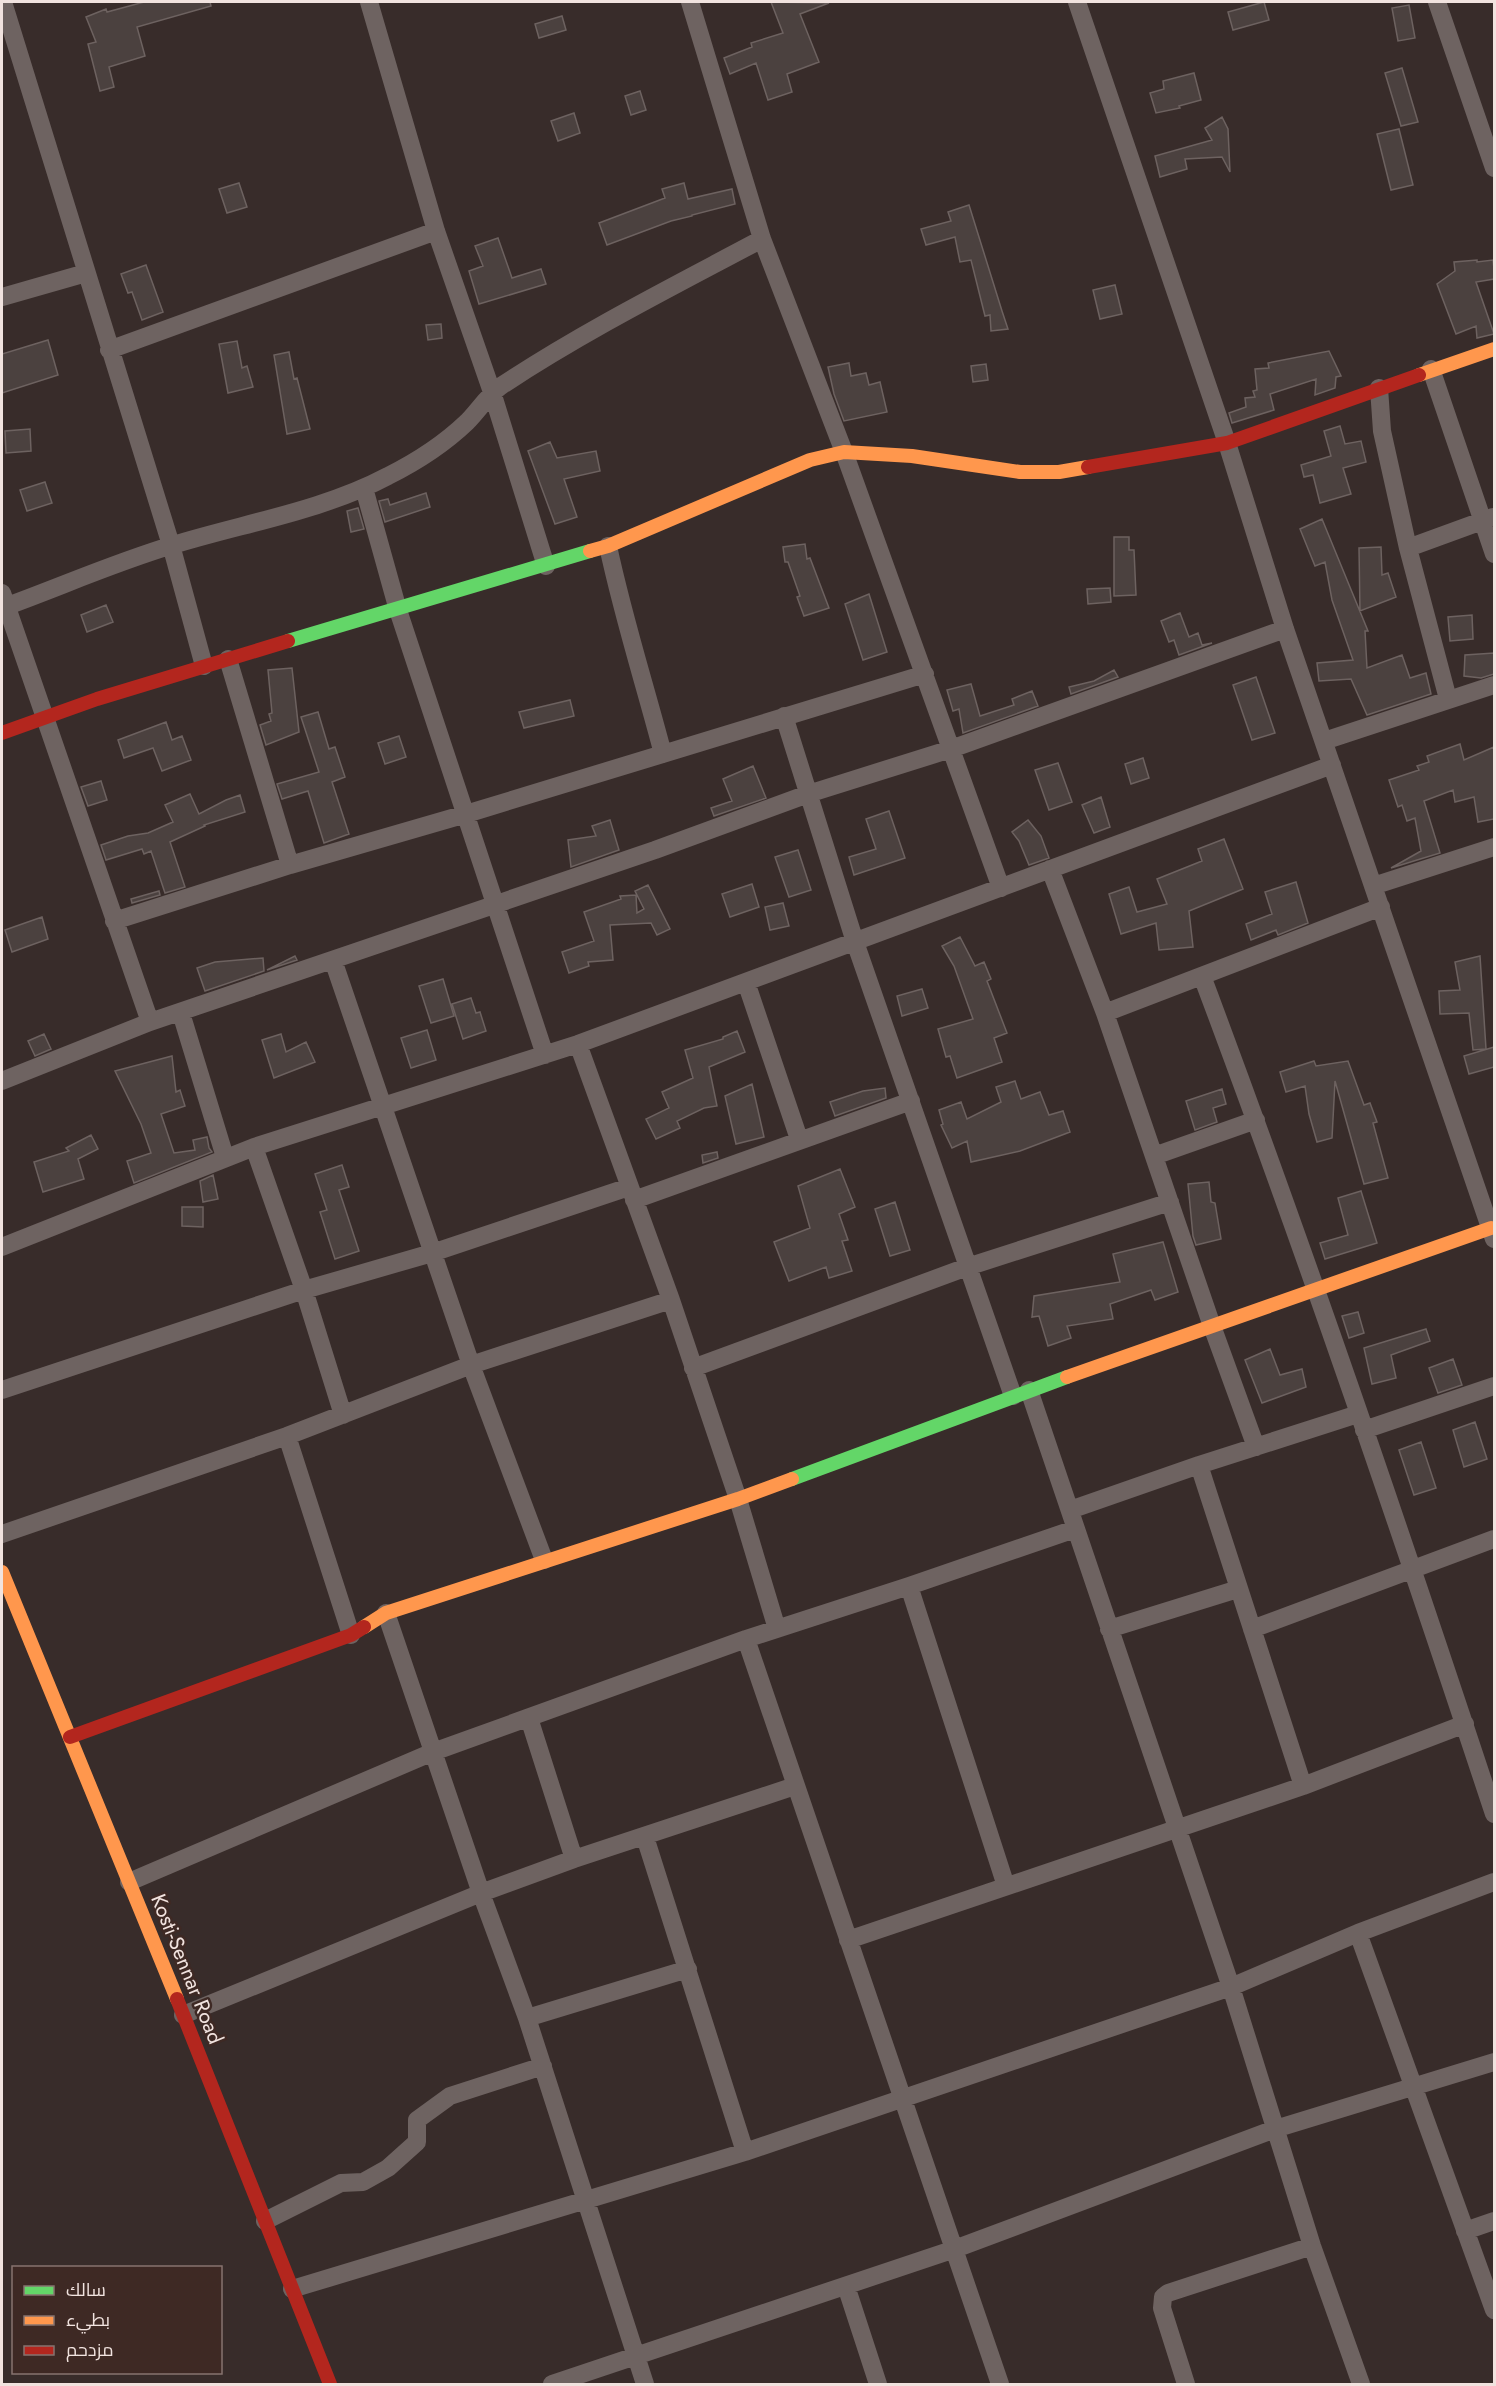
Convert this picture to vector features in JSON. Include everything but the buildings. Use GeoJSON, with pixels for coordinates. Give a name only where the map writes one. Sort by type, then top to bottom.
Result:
{"type":"FeatureCollection","features":[{"type":"Feature","properties":{"kind":"main road"},"geometry":{"type":"LineString","coordinates":[[2,733],[204,666],[608,546],[810,460],[844,452],[912,456],[1020,472],[1059,472],[1227,443],[1431,369],[1494,349]]}},
{"type":"Feature","properties":{"kind":"main road"},"geometry":{"type":"LineString","coordinates":[[70,1737],[351,1635],[386,1613],[738,1498],[1021,1393],[1316,1289],[1493,1234]]}},
{"type":"Feature","properties":{"kind":"main road","name":"Kosti-Sennar Road"},"geometry":{"type":"LineString","coordinates":[[2,1572],[183,2014],[330,2385]]}},
{"type":"Feature","properties":{"kind":"street"},"geometry":{"type":"LineString","coordinates":[[3,2],[171,545],[204,666]]}},
{"type":"Feature","properties":{"kind":"street"},"geometry":{"type":"LineString","coordinates":[[369,2],[436,231],[492,392],[546,566]]}},
{"type":"Feature","properties":{"kind":"street"},"geometry":{"type":"LineString","coordinates":[[690,2],[762,239],[844,452],[1001,888]]}},
{"type":"Feature","properties":{"kind":"street"},"geometry":{"type":"LineString","coordinates":[[1077,2],[1227,443],[1285,629],[1373,886],[1486,1190],[1493,1234]]}},
{"type":"Feature","properties":{"kind":"street"},"geometry":{"type":"LineString","coordinates":[[1437,2],[1494,168]]}},
{"type":"Feature","properties":{"kind":"street"},"geometry":{"type":"LineString","coordinates":[[109,350],[436,231]]}},
{"type":"Feature","properties":{"kind":"street"},"geometry":{"type":"LineString","coordinates":[[150,1022],[4,599],[171,545],[333,500],[364,488],[391,475],[443,442],[467,421],[492,392],[564,346],[762,239]]}},
{"type":"Feature","properties":{"kind":"street"},"geometry":{"type":"LineString","coordinates":[[2,297],[86,273]]}},
{"type":"Feature","properties":{"kind":"street"},"geometry":{"type":"LineString","coordinates":[[1431,369],[1489,518],[1494,554]]}},
{"type":"Feature","properties":{"kind":"street"},"geometry":{"type":"LineString","coordinates":[[1379,388],[1382,431],[1408,548],[1448,699]]}},
{"type":"Feature","properties":{"kind":"street"},"geometry":{"type":"LineString","coordinates":[[364,488],[398,610],[545,1055]]}},
{"type":"Feature","properties":{"kind":"street"},"geometry":{"type":"LineString","coordinates":[[1408,548],[1489,518]]}},
{"type":"Feature","properties":{"kind":"street"},"geometry":{"type":"LineString","coordinates":[[608,546],[620,605],[645,684],[663,754]]}},
{"type":"Feature","properties":{"kind":"street"},"geometry":{"type":"LineString","coordinates":[[2,1081],[150,1022],[655,850],[808,794],[951,750],[1285,629]]}},
{"type":"Feature","properties":{"kind":"street"},"geometry":{"type":"LineString","coordinates":[[228,659],[290,865]]}},
{"type":"Feature","properties":{"kind":"street"},"geometry":{"type":"LineString","coordinates":[[114,921],[290,865],[466,814],[925,674]]}},
{"type":"Feature","properties":{"kind":"street"},"geometry":{"type":"LineString","coordinates":[[1324,741],[1494,685]]}},
{"type":"Feature","properties":{"kind":"street"},"geometry":{"type":"LineString","coordinates":[[784,716],[855,942],[967,1268],[1070,1510],[1175,1828],[1231,1987],[1312,2246],[1361,2385]]}},
{"type":"Feature","properties":{"kind":"street"},"geometry":{"type":"LineString","coordinates":[[2,1247],[254,1147],[578,1044],[1332,765]]}},
{"type":"Feature","properties":{"kind":"street"},"geometry":{"type":"LineString","coordinates":[[1373,886],[1494,847]]}},
{"type":"Feature","properties":{"kind":"street"},"geometry":{"type":"LineString","coordinates":[[1050,869],[1105,1013],[1256,1447]]}},
{"type":"Feature","properties":{"kind":"street"},"geometry":{"type":"LineString","coordinates":[[1105,1013],[1381,907]]}},
{"type":"Feature","properties":{"kind":"street"},"geometry":{"type":"LineString","coordinates":[[333,960],[471,1365],[544,1560]]}},
{"type":"Feature","properties":{"kind":"street"},"geometry":{"type":"LineString","coordinates":[[1202,976],[1316,1289],[1413,1569],[1494,1814]]}},
{"type":"Feature","properties":{"kind":"street"},"geometry":{"type":"LineString","coordinates":[[746,982],[799,1139]]}},
{"type":"Feature","properties":{"kind":"street"},"geometry":{"type":"LineString","coordinates":[[181,1013],[225,1158]]}},
{"type":"Feature","properties":{"kind":"street"},"geometry":{"type":"LineString","coordinates":[[578,1044],[671,1300],[738,1498],[777,1629]]}},
{"type":"Feature","properties":{"kind":"street"},"geometry":{"type":"LineString","coordinates":[[2,1390],[304,1290],[631,1194],[911,1101]]}},
{"type":"Feature","properties":{"kind":"street"},"geometry":{"type":"LineString","coordinates":[[1155,1156],[1256,1120]]}},
{"type":"Feature","properties":{"kind":"street"},"geometry":{"type":"LineString","coordinates":[[254,1147],[304,1290],[343,1415]]}},
{"type":"Feature","properties":{"kind":"street"},"geometry":{"type":"LineString","coordinates":[[693,1368],[967,1268],[1170,1202]]}},
{"type":"Feature","properties":{"kind":"street"},"geometry":{"type":"LineString","coordinates":[[2,1534],[287,1436],[471,1365],[671,1300]]}},
{"type":"Feature","properties":{"kind":"street"},"geometry":{"type":"LineString","coordinates":[[1070,1510],[1256,1447],[1361,1422],[1494,1386]]}},
{"type":"Feature","properties":{"kind":"street"},"geometry":{"type":"LineString","coordinates":[[287,1436],[351,1635]]}},
{"type":"Feature","properties":{"kind":"street"},"geometry":{"type":"LineString","coordinates":[[1199,1465],[1303,1786]]}},
{"type":"Feature","properties":{"kind":"street"},"geometry":{"type":"LineString","coordinates":[[129,1882],[433,1752],[746,1639],[1075,1529]]}},
{"type":"Feature","properties":{"kind":"street"},"geometry":{"type":"LineString","coordinates":[[1252,1629],[1494,1539]]}},
{"type":"Feature","properties":{"kind":"street"},"geometry":{"type":"LineString","coordinates":[[909,1586],[1006,1886]]}},
{"type":"Feature","properties":{"kind":"street"},"geometry":{"type":"LineString","coordinates":[[1109,1629],[1238,1589]]}},
{"type":"Feature","properties":{"kind":"street"},"geometry":{"type":"LineString","coordinates":[[386,1613],[481,1893],[527,2018],[645,2385]]}},
{"type":"Feature","properties":{"kind":"street"},"geometry":{"type":"LineString","coordinates":[[746,1639],[952,2250],[1000,2385]]}},
{"type":"Feature","properties":{"kind":"street"},"geometry":{"type":"LineString","coordinates":[[529,1718],[574,1860]]}},
{"type":"Feature","properties":{"kind":"street"},"geometry":{"type":"LineString","coordinates":[[848,1940],[1303,1786],[1465,1724]]}},
{"type":"Feature","properties":{"kind":"street"},"geometry":{"type":"LineString","coordinates":[[183,2014],[481,1893],[795,1786]]}},
{"type":"Feature","properties":{"kind":"street"},"geometry":{"type":"LineString","coordinates":[[645,1837],[746,2152]]}},
{"type":"Feature","properties":{"kind":"street"},"geometry":{"type":"LineString","coordinates":[[292,2289],[746,2152],[1231,1987],[1358,1934],[1494,1882]]}},
{"type":"Feature","properties":{"kind":"street"},"geometry":{"type":"LineString","coordinates":[[1358,1934],[1494,2310]]}},
{"type":"Feature","properties":{"kind":"street"},"geometry":{"type":"LineString","coordinates":[[527,2018],[688,1969]]}},
{"type":"Feature","properties":{"kind":"street"},"geometry":{"type":"LineString","coordinates":[[552,2385],[952,2250],[1275,2129],[1494,2062]]}},
{"type":"Feature","properties":{"kind":"street"},"geometry":{"type":"LineString","coordinates":[[265,2221],[340,2183],[363,2182],[388,2168],[417,2142],[417,2120],[450,2096],[543,2066]]}},
{"type":"Feature","properties":{"kind":"street"},"geometry":{"type":"LineString","coordinates":[[1466,2232],[1494,2221]]}},
{"type":"Feature","properties":{"kind":"street"},"geometry":{"type":"LineString","coordinates":[[1186,2385],[1162,2308],[1163,2297],[1168,2293],[1312,2246]]}},
{"type":"Feature","properties":{"kind":"street"},"geometry":{"type":"LineString","coordinates":[[846,2286],[878,2385]]}},
{"type":"Feature","properties":{"kind":"traffic: fast"},"geometry":{"type":"LineString","coordinates":[[288,641],[590,551]]}},
{"type":"Feature","properties":{"kind":"traffic: fast"},"geometry":{"type":"LineString","coordinates":[[792,1479],[1067,1377]]}},
{"type":"Feature","properties":{"kind":"traffic: slow"},"geometry":{"type":"LineString","coordinates":[[1419,375],[1494,349]]}},
{"type":"Feature","properties":{"kind":"traffic: slow"},"geometry":{"type":"LineString","coordinates":[[590,551],[608,546],[810,460],[844,452],[912,456],[1020,472],[1059,472],[1088,467]]}},
{"type":"Feature","properties":{"kind":"traffic: slow"},"geometry":{"type":"LineString","coordinates":[[1067,1377],[1491,1228]]}},
{"type":"Feature","properties":{"kind":"traffic: slow"},"geometry":{"type":"LineString","coordinates":[[364,1627],[386,1613],[738,1499],[792,1479]]}},
{"type":"Feature","properties":{"kind":"traffic: slow"},"geometry":{"type":"LineString","coordinates":[[2,1572],[177,1999]]}},
{"type":"Feature","properties":{"kind":"traffic: jam"},"geometry":{"type":"LineString","coordinates":[[1088,467],[1227,443],[1419,375]]}},
{"type":"Feature","properties":{"kind":"traffic: jam"},"geometry":{"type":"LineString","coordinates":[[2,733],[97,699],[288,641]]}},
{"type":"Feature","properties":{"kind":"traffic: jam"},"geometry":{"type":"LineString","coordinates":[[70,1737],[351,1635],[364,1627]]}},
{"type":"Feature","properties":{"kind":"traffic: jam"},"geometry":{"type":"LineString","coordinates":[[177,1999],[330,2384]]}}]}
